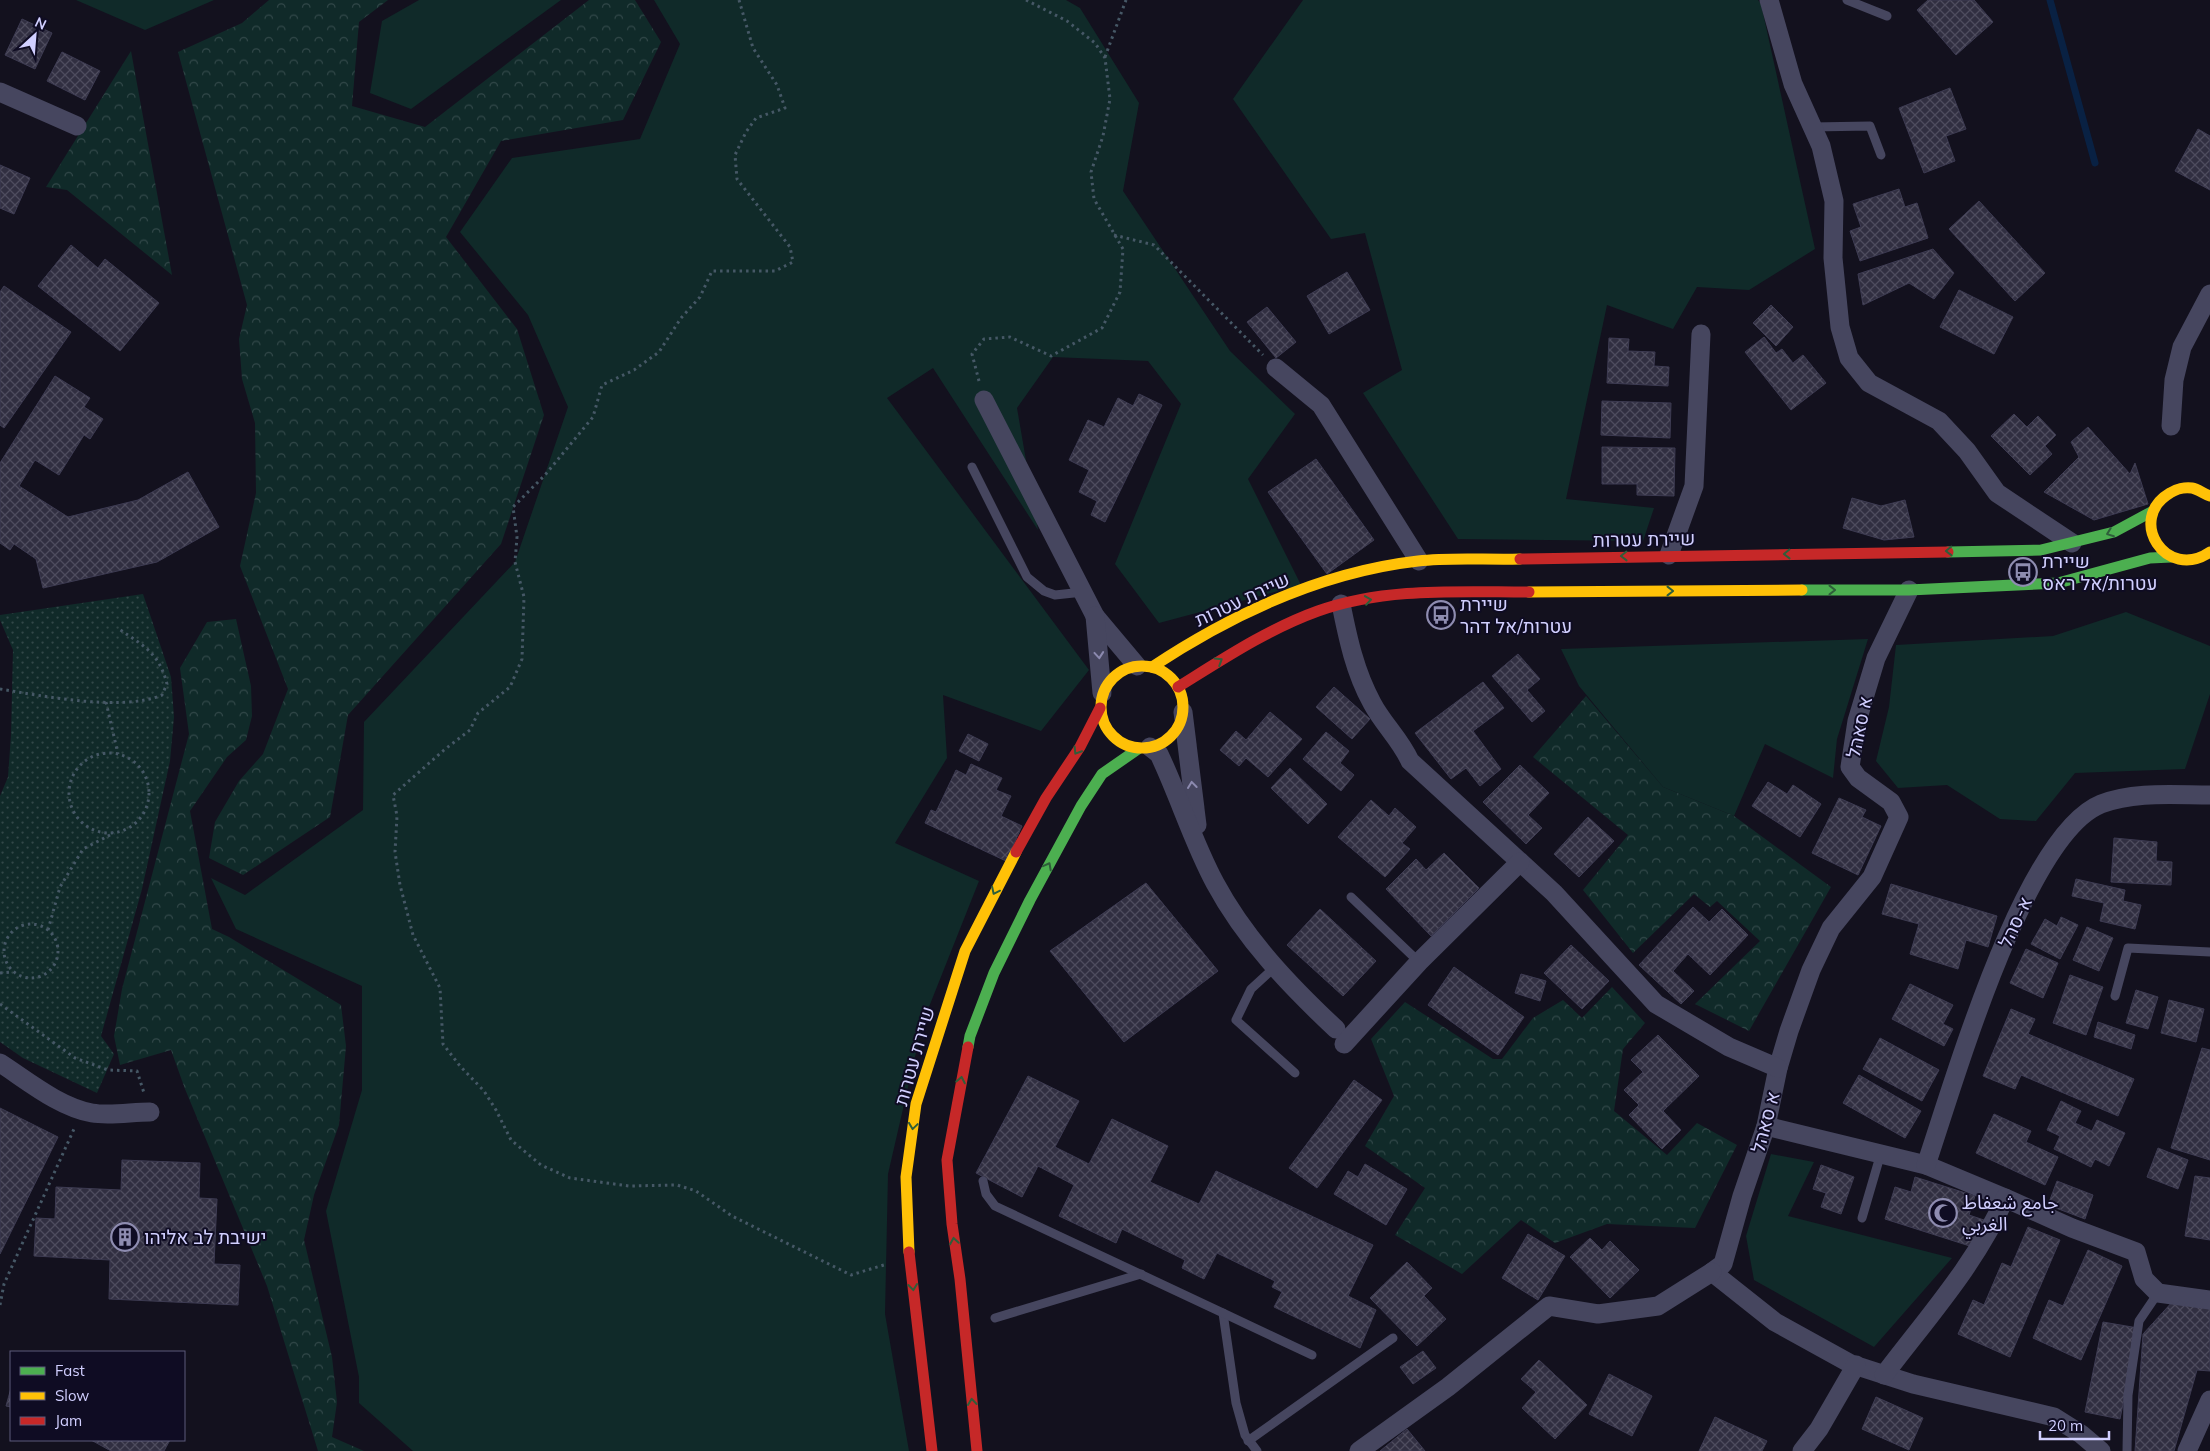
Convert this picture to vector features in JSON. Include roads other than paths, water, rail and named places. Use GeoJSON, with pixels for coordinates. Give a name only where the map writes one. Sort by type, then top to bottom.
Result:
{"type":"FeatureCollection","features":[{"type":"Feature","properties":{"kind":"main road"},"geometry":{"type":"LineString","coordinates":[[2190,487],[2202,483],[2206,479]]}},
{"type":"Feature","properties":{"kind":"main road","name":"שיירת עטרות"},"geometry":{"type":"LineString","coordinates":[[1145,666],[1258,607],[1312,585],[1384,565],[1419,562],[1669,555],[2041,550],[2097,538],[2139,521],[2153,510],[2166,494],[2177,488],[2190,487]]}},
{"type":"Feature","properties":{"kind":"main road"},"geometry":{"type":"LineString","coordinates":[[2190,487],[2210,496]]}},
{"type":"Feature","properties":{"kind":"main road"},"geometry":{"type":"LineString","coordinates":[[2153,510],[2150,523],[2153,539],[2160,549],[2171,557]]}},
{"type":"Feature","properties":{"kind":"main road"},"geometry":{"type":"LineString","coordinates":[[1178,686],[1265,633],[1341,604],[1420,592],[1909,590],[2058,583],[2150,558],[2196,559],[2210,552]]}},
{"type":"Feature","properties":{"kind":"main road"},"geometry":{"type":"LineString","coordinates":[[977,1451],[960,1279],[952,1224],[947,1160],[970,1036],[998,965],[1030,900],[1081,806],[1102,774],[1144,748],[1160,744],[1172,736],[1184,712],[1178,686],[1164,672],[1145,666],[1123,669],[1109,681],[1101,700],[1108,732],[1119,742],[1144,748]]}},
{"type":"Feature","properties":{"kind":"main road","name":"שיירת עטרות"},"geometry":{"type":"LineString","coordinates":[[932,1451],[907,1230],[906,1177],[916,1104],[965,951],[998,885],[1046,798],[1080,747],[1101,700]]}},
{"type":"Feature","properties":{"kind":"street"},"geometry":{"type":"LineString","coordinates":[[1769,0],[1793,84],[1821,146],[1834,201],[1833,258],[1838,317],[1849,358],[1869,383],[1939,421],[1967,451],[1997,493],[2072,543]]}},
{"type":"Feature","properties":{"kind":"street"},"geometry":{"type":"LineString","coordinates":[[0,92],[76,126]]}},
{"type":"Feature","properties":{"kind":"street"},"geometry":{"type":"LineString","coordinates":[[2171,426],[2174,380],[2182,347],[2210,294]]}},
{"type":"Feature","properties":{"kind":"street"},"geometry":{"type":"LineString","coordinates":[[1669,555],[1694,486],[1701,334]]}},
{"type":"Feature","properties":{"kind":"street"},"geometry":{"type":"LineString","coordinates":[[1276,368],[1321,405],[1419,562]]}},
{"type":"Feature","properties":{"kind":"street"},"geometry":{"type":"LineString","coordinates":[[984,400],[1095,616],[1145,666]]}},
{"type":"Feature","properties":{"kind":"street","name":"א סאהל"},"geometry":{"type":"LineString","coordinates":[[1712,1272],[1723,1264],[1742,1196],[1766,1126],[1778,1068],[1789,1031],[1811,970],[1831,928],[1872,877],[1899,817],[1891,802],[1858,778],[1850,767],[1858,721],[1876,658],[1909,590]]}},
{"type":"Feature","properties":{"kind":"street"},"geometry":{"type":"LineString","coordinates":[[1341,604],[1353,662],[1372,704],[1402,744],[1410,761],[1554,893],[1656,1004],[1729,1047],[1778,1068]]}},
{"type":"Feature","properties":{"kind":"street"},"geometry":{"type":"LineString","coordinates":[[1095,616],[1101,700]]}},
{"type":"Feature","properties":{"kind":"street"},"geometry":{"type":"LineString","coordinates":[[1184,712],[1201,851]]}},
{"type":"Feature","properties":{"kind":"street"},"geometry":{"type":"LineString","coordinates":[[1144,748],[1159,754],[1215,882],[1228,905],[1275,967],[1340,1036],[1419,962],[1520,862]]}},
{"type":"Feature","properties":{"kind":"street","name":"א-סהל"},"geometry":{"type":"LineString","coordinates":[[1926,1165],[2006,936],[2032,884],[2070,826],[2100,804],[2122,798],[2156,795],[2210,795]]}},
{"type":"Feature","properties":{"kind":"street"},"geometry":{"type":"LineString","coordinates":[[0,1063],[55,1098],[83,1110],[94,1113],[150,1112]]}},
{"type":"Feature","properties":{"kind":"street"},"geometry":{"type":"LineString","coordinates":[[1766,1126],[1926,1165],[2072,1228],[2136,1252],[2144,1279],[2158,1293],[2210,1300]]}},
{"type":"Feature","properties":{"kind":"street"},"geometry":{"type":"LineString","coordinates":[[1884,1375],[1974,1257],[1994,1224],[2005,1198]]}},
{"type":"Feature","properties":{"kind":"street"},"geometry":{"type":"LineString","coordinates":[[1359,1451],[1448,1387],[1549,1306],[1598,1314],[1658,1306],[1712,1272],[1775,1322],[1856,1365],[1884,1375],[1992,1403],[2054,1416],[2081,1434],[2101,1451]]}},
{"type":"Feature","properties":{"kind":"street"},"geometry":{"type":"LineString","coordinates":[[1802,1451],[1819,1429],[1856,1365]]}},
{"type":"Feature","properties":{"kind":"street"},"geometry":{"type":"LineString","coordinates":[[2187,1451],[2210,1400]]}},
{"type":"Feature","properties":{"kind":"lane"},"geometry":{"type":"LineString","coordinates":[[1847,0],[1887,16]]}},
{"type":"Feature","properties":{"kind":"lane"},"geometry":{"type":"LineString","coordinates":[[1812,127],[1870,126],[1881,154]]}},
{"type":"Feature","properties":{"kind":"lane"},"geometry":{"type":"LineString","coordinates":[[972,467],[1027,578],[1044,591],[1055,595],[1083,592]]}},
{"type":"Feature","properties":{"kind":"lane"},"geometry":{"type":"LineString","coordinates":[[1351,897],[1419,962]]}},
{"type":"Feature","properties":{"kind":"lane"},"geometry":{"type":"LineString","coordinates":[[2115,996],[2128,948],[2210,952]]}},
{"type":"Feature","properties":{"kind":"lane"},"geometry":{"type":"LineString","coordinates":[[1275,967],[1251,989],[1236,1020],[1295,1073]]}},
{"type":"Feature","properties":{"kind":"lane"},"geometry":{"type":"LineString","coordinates":[[1862,1218],[1881,1153]]}},
{"type":"Feature","properties":{"kind":"lane"},"geometry":{"type":"LineString","coordinates":[[983,1181],[986,1194],[995,1206],[1312,1355]]}},
{"type":"Feature","properties":{"kind":"lane"},"geometry":{"type":"LineString","coordinates":[[995,1318],[1141,1274]]}},
{"type":"Feature","properties":{"kind":"lane"},"geometry":{"type":"LineString","coordinates":[[2127,1451],[2128,1395],[2139,1320],[2158,1293]]}},
{"type":"Feature","properties":{"kind":"lane"},"geometry":{"type":"LineString","coordinates":[[1223,1313],[1236,1402],[1245,1435],[1257,1451]]}},
{"type":"Feature","properties":{"kind":"lane"},"geometry":{"type":"LineString","coordinates":[[1248,1441],[1393,1338]]}},
{"type":"Feature","properties":{"kind":"waterway"},"geometry":{"type":"LineString","coordinates":[[2050,0],[2095,163]]}},
{"type":"Feature","properties":{"kind":"place","name":"שיירת עטרות/אל ראס"},"geometry":{"type":"Point","coordinates":[2023,572]}},
{"type":"Feature","properties":{"kind":"place","name":"שיירת עטרות/אל דהר"},"geometry":{"type":"Point","coordinates":[1441,615]}},
{"type":"Feature","properties":{"kind":"place","name":"جامع شعفاط الغربي"},"geometry":{"type":"Point","coordinates":[1943,1213]}},
{"type":"Feature","properties":{"kind":"place","name":"ישיבת לב אליהו"},"geometry":{"type":"Point","coordinates":[125,1237]}}]}
